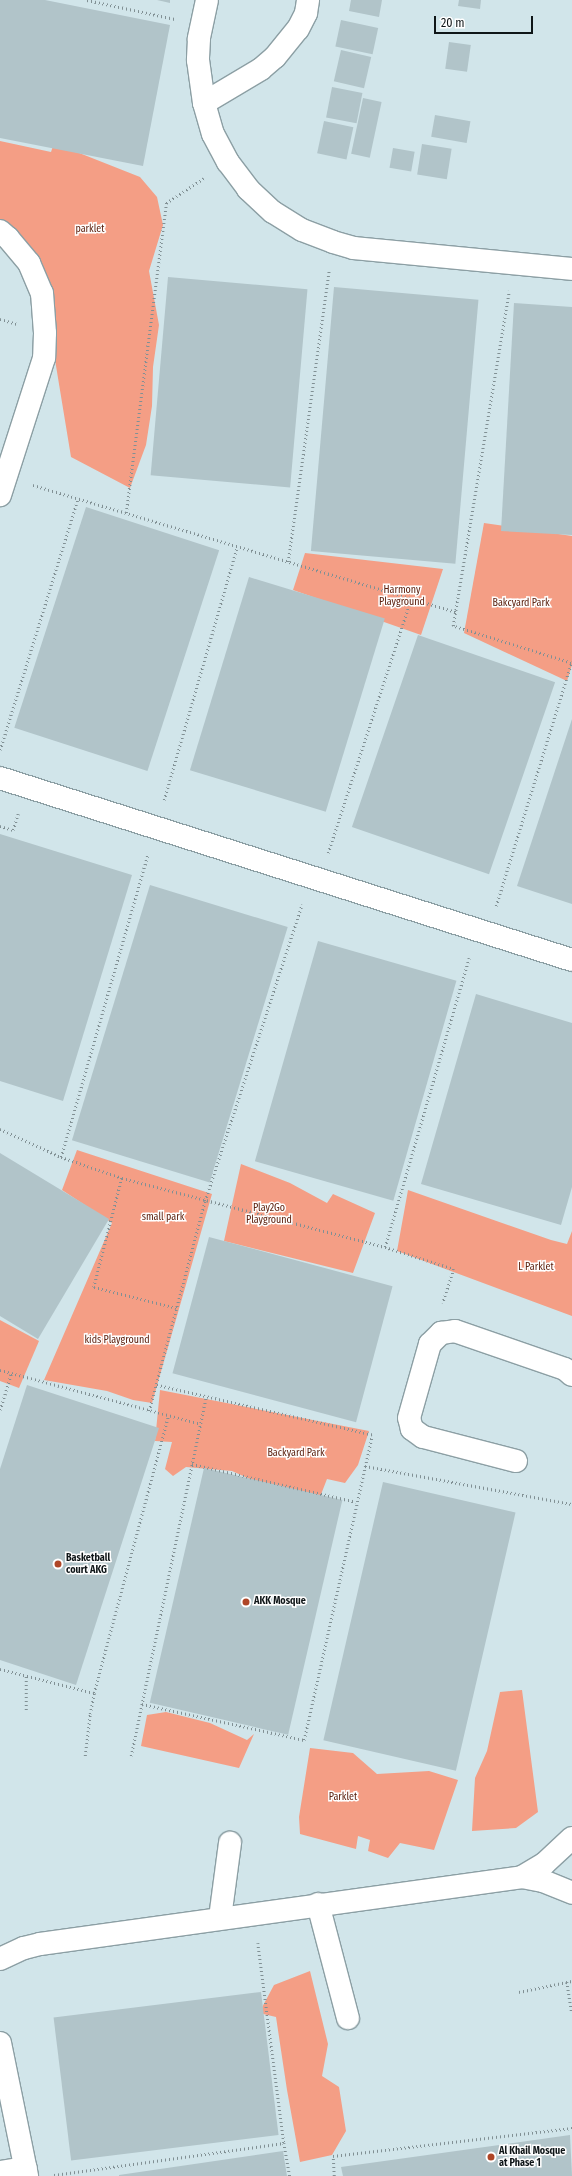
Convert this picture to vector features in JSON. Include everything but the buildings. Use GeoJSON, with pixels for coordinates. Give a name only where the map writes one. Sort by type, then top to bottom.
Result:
{"type":"FeatureCollection","features":[{"type":"Feature","properties":{"kind":"street"},"geometry":{"type":"LineString","coordinates":[[207,0],[202,24],[198,60],[204,103],[213,134],[228,162],[248,189],[273,212],[302,230],[354,248],[572,269]]}},
{"type":"Feature","properties":{"kind":"street"},"geometry":{"type":"LineString","coordinates":[[204,103],[261,69],[275,57],[298,29],[306,13],[308,0]]}},
{"type":"Feature","properties":{"kind":"street"},"geometry":{"type":"LineString","coordinates":[[0,232],[8,238],[29,263],[42,293],[45,333],[44,358],[3,486]]}},
{"type":"Feature","properties":{"kind":"street"},"geometry":{"type":"LineString","coordinates":[[0,778],[572,960]]}},
{"type":"Feature","properties":{"kind":"street"},"geometry":{"type":"LineString","coordinates":[[516,1461],[423,1437],[412,1429],[409,1418],[430,1344],[441,1333],[455,1331],[570,1371]]}},
{"type":"Feature","properties":{"kind":"street"},"geometry":{"type":"LineString","coordinates":[[522,1877],[544,1864],[572,1838]]}},
{"type":"Feature","properties":{"kind":"street"},"geometry":{"type":"LineString","coordinates":[[220,1918],[230,1843]]}},
{"type":"Feature","properties":{"kind":"street"},"geometry":{"type":"LineString","coordinates":[[0,1959],[24,1948],[40,1944],[220,1918],[254,1915],[318,1904],[522,1877],[543,1881],[572,1893]]}},
{"type":"Feature","properties":{"kind":"street"},"geometry":{"type":"LineString","coordinates":[[318,1904],[348,2018]]}},
{"type":"Feature","properties":{"kind":"street"},"geometry":{"type":"LineString","coordinates":[[0,2043],[4,2080],[27,2172],[0,2172]]}},
{"type":"Feature","properties":{"kind":"path"},"geometry":{"type":"LineString","coordinates":[[87,0],[202,24]]}},
{"type":"Feature","properties":{"kind":"path"},"geometry":{"type":"LineString","coordinates":[[126,513],[166,203],[228,162]]}},
{"type":"Feature","properties":{"kind":"path"},"geometry":{"type":"LineString","coordinates":[[288,562],[333,242]]}},
{"type":"Feature","properties":{"kind":"path"},"geometry":{"type":"LineString","coordinates":[[385,1247],[482,932],[571,663],[453,626],[514,263]]}},
{"type":"Feature","properties":{"kind":"path"},"geometry":{"type":"LineString","coordinates":[[3,486],[78,498],[456,612]]}},
{"type":"Feature","properties":{"kind":"path"},"geometry":{"type":"LineString","coordinates":[[0,751],[78,498]]}},
{"type":"Feature","properties":{"kind":"path"},"geometry":{"type":"LineString","coordinates":[[61,1157],[237,547]]}},
{"type":"Feature","properties":{"kind":"path"},"geometry":{"type":"LineString","coordinates":[[149,1411],[205,1201],[411,599]]}},
{"type":"Feature","properties":{"kind":"path"},"geometry":{"type":"LineString","coordinates":[[0,1129],[61,1157],[122,1178],[385,1247],[454,1269],[430,1344]]}},
{"type":"Feature","properties":{"kind":"path"},"geometry":{"type":"LineString","coordinates":[[122,1178],[94,1287],[177,1308]]}},
{"type":"Feature","properties":{"kind":"path"},"geometry":{"type":"LineString","coordinates":[[0,1370],[201,1424]]}},
{"type":"Feature","properties":{"kind":"path"},"geometry":{"type":"LineString","coordinates":[[0,1410],[11,1373]]}},
{"type":"Feature","properties":{"kind":"path"},"geometry":{"type":"LineString","coordinates":[[142,1704],[304,1740],[372,1434],[156,1385]]}},
{"type":"Feature","properties":{"kind":"path"},"geometry":{"type":"LineString","coordinates":[[131,1756],[206,1396]]}},
{"type":"Feature","properties":{"kind":"path"},"geometry":{"type":"LineString","coordinates":[[85,1756],[94,1693],[168,1416]]}},
{"type":"Feature","properties":{"kind":"path"},"geometry":{"type":"LineString","coordinates":[[192,1464],[356,1502]]}},
{"type":"Feature","properties":{"kind":"path"},"geometry":{"type":"LineString","coordinates":[[365,1466],[572,1504]]}},
{"type":"Feature","properties":{"kind":"path"},"geometry":{"type":"LineString","coordinates":[[0,1669],[94,1693]]}},
{"type":"Feature","properties":{"kind":"path"},"geometry":{"type":"LineString","coordinates":[[26,1676],[26,1710]]}},
{"type":"Feature","properties":{"kind":"path"},"geometry":{"type":"LineString","coordinates":[[254,1915],[284,2143],[290,2176]]}},
{"type":"Feature","properties":{"kind":"path"},"geometry":{"type":"LineString","coordinates":[[519,1992],[572,1981]]}},
{"type":"Feature","properties":{"kind":"path"},"geometry":{"type":"LineString","coordinates":[[567,1982],[572,2012]]}},
{"type":"Feature","properties":{"kind":"path"},"geometry":{"type":"LineString","coordinates":[[334,2176],[333,2156],[572,2128]]}},
{"type":"Feature","properties":{"kind":"path"},"geometry":{"type":"LineString","coordinates":[[51,2175],[284,2143]]}},
{"type":"Feature","properties":{"kind":"green space","name":"parklet"},"geometry":{"type":"Polygon","coordinates":[[[0,141],[51,152],[54,143],[140,177],[157,197],[163,225],[149,271],[159,325],[153,367],[152,406],[146,445],[130,488],[71,457],[45,299],[0,227],[0,141]]]}},
{"type":"Feature","properties":{"kind":"green space","name":"Bakcyard Park"},"geometry":{"type":"Polygon","coordinates":[[[484,523],[572,536],[572,665],[567,681],[464,633],[484,523]]]}},
{"type":"Feature","properties":{"kind":"green space","name":"Harmony Playground"},"geometry":{"type":"Polygon","coordinates":[[[305,553],[443,569],[421,635],[293,590],[305,553]]]}},
{"type":"Feature","properties":{"kind":"green space"},"geometry":{"type":"Polygon","coordinates":[[[77,1150],[212,1194],[152,1403],[133,1400],[107,1391],[44,1380],[112,1223],[62,1190],[77,1150]]]}},
{"type":"Feature","properties":{"kind":"green space","name":"Play2Go Playground"},"geometry":{"type":"Polygon","coordinates":[[[241,1164],[290,1183],[327,1203],[333,1194],[375,1213],[353,1273],[224,1241],[241,1164]]]}},
{"type":"Feature","properties":{"kind":"green space","name":"L Parklet"},"geometry":{"type":"Polygon","coordinates":[[[408,1190],[551,1240],[567,1244],[572,1231],[572,1316],[397,1251],[408,1190]]]}},
{"type":"Feature","properties":{"kind":"green space"},"geometry":{"type":"Polygon","coordinates":[[[0,1320],[39,1341],[19,1388],[0,1381],[0,1320]]]}},
{"type":"Feature","properties":{"kind":"green space","name":"Backyard Park"},"geometry":{"type":"Polygon","coordinates":[[[160,1390],[369,1431],[358,1465],[345,1483],[327,1479],[320,1497],[263,1485],[232,1471],[186,1467],[173,1476],[165,1469],[172,1442],[155,1441],[160,1390]]]}},
{"type":"Feature","properties":{"kind":"green space"},"geometry":{"type":"Polygon","coordinates":[[[522,1690],[538,1812],[516,1828],[472,1831],[475,1778],[487,1751],[500,1692],[522,1690]]]}},
{"type":"Feature","properties":{"kind":"green space"},"geometry":{"type":"Polygon","coordinates":[[[166,1712],[210,1723],[247,1740],[254,1734],[239,1768],[141,1746],[147,1715],[166,1712]]]}},
{"type":"Feature","properties":{"kind":"green space","name":"Parklet"},"geometry":{"type":"Polygon","coordinates":[[[310,1748],[353,1753],[377,1774],[429,1771],[458,1780],[434,1850],[400,1843],[388,1858],[368,1851],[370,1840],[358,1836],[356,1849],[300,1834],[299,1817],[310,1748]]]}},
{"type":"Feature","properties":{"kind":"green space"},"geometry":{"type":"Polygon","coordinates":[[[310,1971],[328,2044],[322,2076],[339,2087],[346,2131],[332,2155],[300,2162],[276,2017],[259,2013],[274,1985],[310,1971]]]}},
{"type":"Feature","properties":{"kind":"place","name":"Basketball court AKG"},"geometry":{"type":"Point","coordinates":[58,1564]}},
{"type":"Feature","properties":{"kind":"place","name":"AKK Mosque"},"geometry":{"type":"Point","coordinates":[246,1602]}},
{"type":"Feature","properties":{"kind":"place","name":"Al Khail Mosque at Phase 1"},"geometry":{"type":"Point","coordinates":[491,2157]}},
{"type":"Feature","properties":{"kind":"park label","name":"small park"},"geometry":{"type":"Point","coordinates":[163,1218]}},
{"type":"Feature","properties":{"kind":"park label","name":"kids Playground"},"geometry":{"type":"Point","coordinates":[117,1341]}}]}
